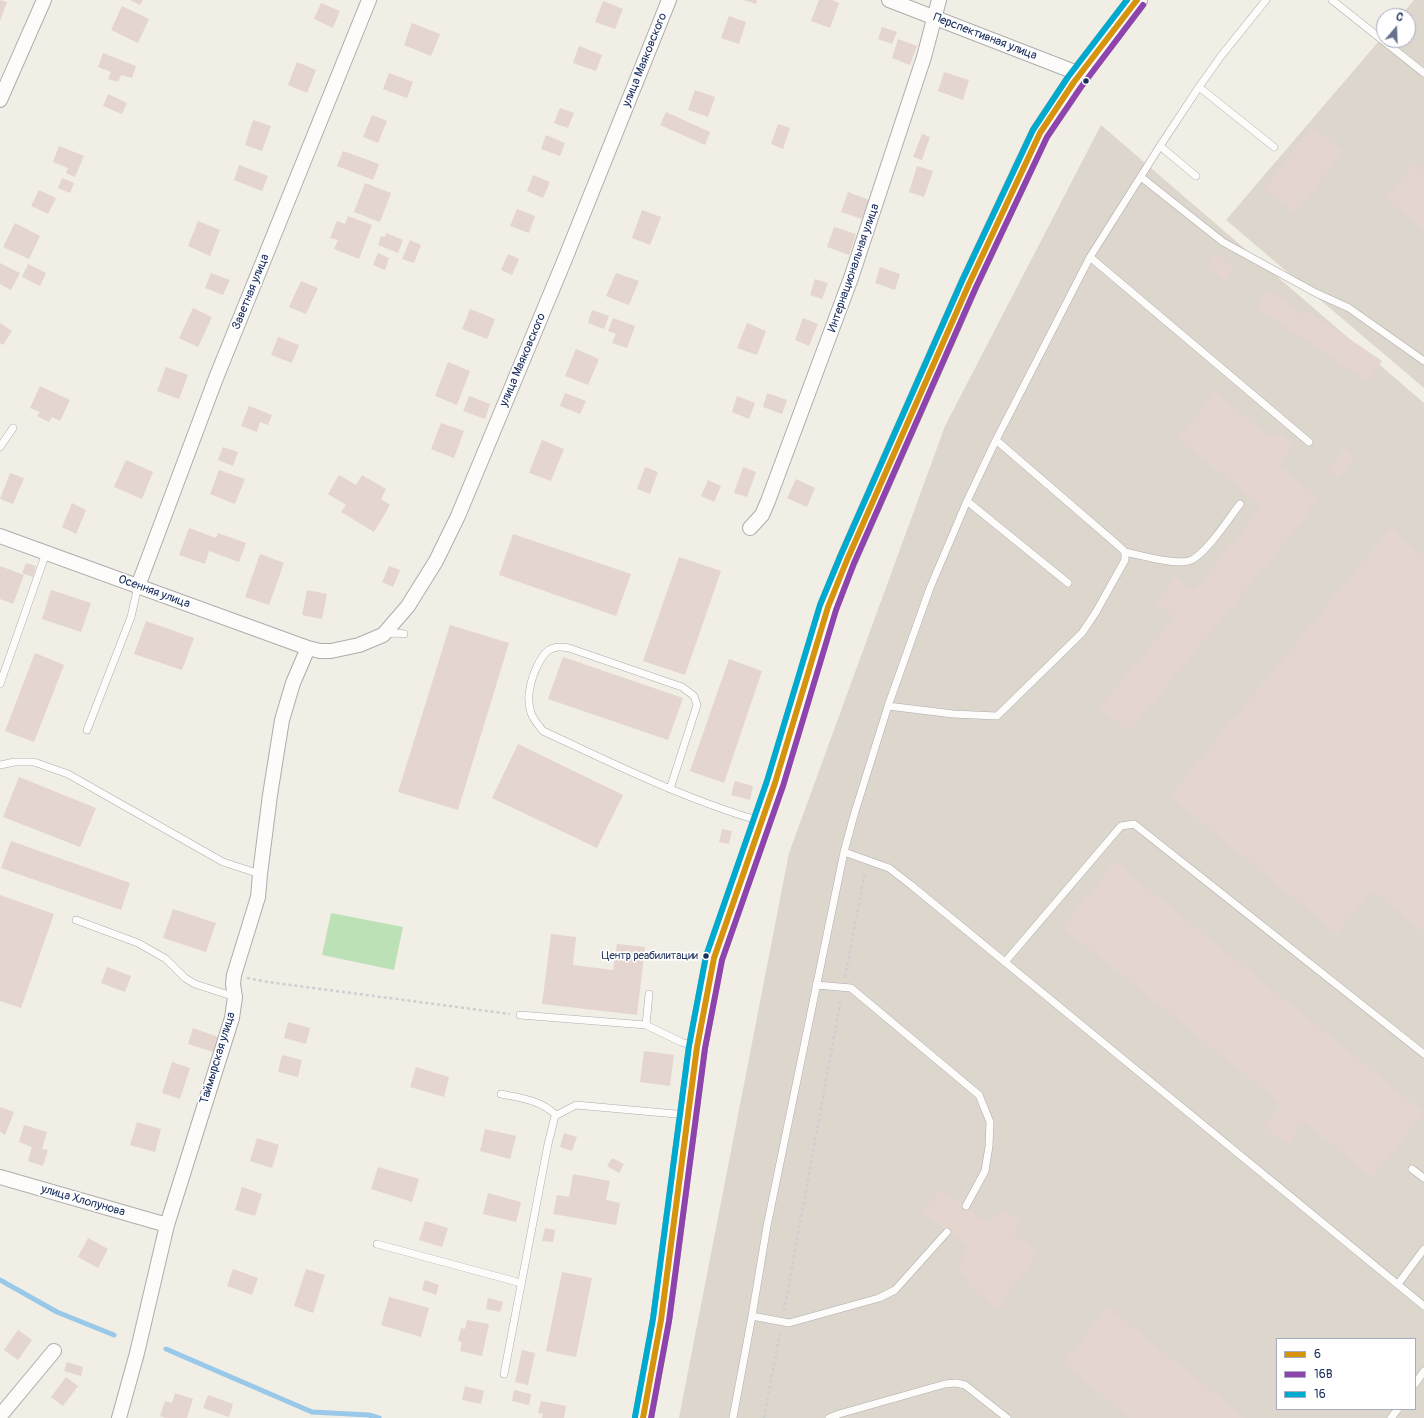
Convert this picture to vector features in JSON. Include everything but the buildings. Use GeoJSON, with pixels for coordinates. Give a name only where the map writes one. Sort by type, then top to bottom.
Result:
{"type":"FeatureCollection","features":[{"type":"Feature","properties":{"kind":"main road"},"geometry":{"type":"LineString","coordinates":[[643,1418],[661,1320],[697,1047],[714,958],[775,783],[828,607],[846,560],[966,291],[1040,132],[1080,74],[1137,0]]}},
{"type":"Feature","properties":{"kind":"street"},"geometry":{"type":"LineString","coordinates":[[0,100],[44,0]]}},
{"type":"Feature","properties":{"kind":"street","name":"Заветная улица"},"geometry":{"type":"LineString","coordinates":[[138,586],[216,378],[369,0]]}},
{"type":"Feature","properties":{"kind":"street","name":"улица Маяковского"},"geometry":{"type":"LineString","coordinates":[[308,648],[320,651],[331,651],[359,645],[383,635],[408,606],[436,562],[458,516],[565,259],[669,0]]}},
{"type":"Feature","properties":{"kind":"street","name":"Перспективная улица"},"geometry":{"type":"LineString","coordinates":[[889,0],[1080,74]]}},
{"type":"Feature","properties":{"kind":"street","name":"Интернациональная улица"},"geometry":{"type":"LineString","coordinates":[[750,528],[762,514],[768,501],[851,278],[924,56],[939,0]]}},
{"type":"Feature","properties":{"kind":"street","name":"Осенняя улица"},"geometry":{"type":"LineString","coordinates":[[0,536],[308,648]]}},
{"type":"Feature","properties":{"kind":"street","name":"Таймырская улица"},"geometry":{"type":"LineString","coordinates":[[119,1418],[137,1353],[167,1225],[232,1018],[235,998],[233,984],[234,975],[258,897],[282,720],[293,683],[308,648]]}},
{"type":"Feature","properties":{"kind":"street","name":"улица Хлопунова"},"geometry":{"type":"LineString","coordinates":[[0,1176],[167,1225]]}},
{"type":"Feature","properties":{"kind":"street"},"geometry":{"type":"LineString","coordinates":[[0,1416],[54,1351]]}},
{"type":"Feature","properties":{"kind":"lane"},"geometry":{"type":"LineString","coordinates":[[733,1418],[767,1226],[844,852],[888,706],[930,588],[967,501],[996,440],[1090,257],[1199,87],[1221,56],[1266,0]]}},
{"type":"Feature","properties":{"kind":"lane"},"geometry":{"type":"LineString","coordinates":[[1332,0],[1424,73]]}},
{"type":"Feature","properties":{"kind":"lane"},"geometry":{"type":"LineString","coordinates":[[1199,87],[1274,147]]}},
{"type":"Feature","properties":{"kind":"lane"},"geometry":{"type":"LineString","coordinates":[[1160,146],[1196,176]]}},
{"type":"Feature","properties":{"kind":"lane"},"geometry":{"type":"LineString","coordinates":[[1141,178],[1223,242],[1316,293],[1349,308],[1424,361]]}},
{"type":"Feature","properties":{"kind":"lane"},"geometry":{"type":"LineString","coordinates":[[1090,257],[1309,442]]}},
{"type":"Feature","properties":{"kind":"lane"},"geometry":{"type":"LineString","coordinates":[[0,448],[12,428]]}},
{"type":"Feature","properties":{"kind":"lane"},"geometry":{"type":"LineString","coordinates":[[996,440],[1125,552],[1176,562],[1189,561],[1202,553],[1240,504]]}},
{"type":"Feature","properties":{"kind":"lane"},"geometry":{"type":"LineString","coordinates":[[967,501],[1068,583]]}},
{"type":"Feature","properties":{"kind":"lane"},"geometry":{"type":"LineString","coordinates":[[888,706],[953,714],[997,716],[1082,632],[1096,612],[1125,560],[1125,552]]}},
{"type":"Feature","properties":{"kind":"lane"},"geometry":{"type":"LineString","coordinates":[[0,684],[46,553]]}},
{"type":"Feature","properties":{"kind":"lane"},"geometry":{"type":"LineString","coordinates":[[87,730],[131,617],[138,586]]}},
{"type":"Feature","properties":{"kind":"lane"},"geometry":{"type":"LineString","coordinates":[[383,635],[397,633],[404,634]]}},
{"type":"Feature","properties":{"kind":"lane"},"geometry":{"type":"LineString","coordinates":[[670,789],[698,705],[694,696],[682,687],[569,648],[558,646],[549,650],[539,663],[530,688],[529,699],[531,715],[542,732],[670,789],[733,813],[762,822]]}},
{"type":"Feature","properties":{"kind":"lane"},"geometry":{"type":"LineString","coordinates":[[0,765],[14,762],[34,762],[68,774],[223,862],[260,874]]}},
{"type":"Feature","properties":{"kind":"lane"},"geometry":{"type":"LineString","coordinates":[[1005,962],[1121,826],[1134,824],[1424,1054]]}},
{"type":"Feature","properties":{"kind":"lane"},"geometry":{"type":"LineString","coordinates":[[844,852],[889,868],[911,884],[1424,1306]]}},
{"type":"Feature","properties":{"kind":"lane"},"geometry":{"type":"LineString","coordinates":[[76,920],[138,943],[166,959],[185,978],[195,984],[235,998]]}},
{"type":"Feature","properties":{"kind":"lane"},"geometry":{"type":"LineString","coordinates":[[816,985],[851,988],[979,1095],[990,1122],[989,1146],[985,1171],[966,1206]]}},
{"type":"Feature","properties":{"kind":"lane"},"geometry":{"type":"LineString","coordinates":[[646,1025],[649,994]]}},
{"type":"Feature","properties":{"kind":"lane"},"geometry":{"type":"LineString","coordinates":[[520,1015],[646,1025],[681,1042],[697,1047]]}},
{"type":"Feature","properties":{"kind":"lane"},"geometry":{"type":"LineString","coordinates":[[501,1094],[536,1101],[550,1109],[556,1115]]}},
{"type":"Feature","properties":{"kind":"lane"},"geometry":{"type":"LineString","coordinates":[[504,1374],[548,1144],[553,1121],[556,1115],[576,1104],[687,1115]]}},
{"type":"Feature","properties":{"kind":"lane"},"geometry":{"type":"LineString","coordinates":[[1412,1169],[1424,1178]]}},
{"type":"Feature","properties":{"kind":"lane"},"geometry":{"type":"LineString","coordinates":[[752,1316],[789,1323],[879,1298],[895,1290],[947,1232]]}},
{"type":"Feature","properties":{"kind":"lane"},"geometry":{"type":"LineString","coordinates":[[377,1244],[521,1283]]}},
{"type":"Feature","properties":{"kind":"lane"},"geometry":{"type":"LineString","coordinates":[[1398,1284],[1424,1249]]}},
{"type":"Feature","properties":{"kind":"lane"},"geometry":{"type":"LineString","coordinates":[[1416,1383],[1424,1371]]}},
{"type":"Feature","properties":{"kind":"lane"},"geometry":{"type":"LineString","coordinates":[[829,1418],[945,1384],[956,1383],[965,1385],[1007,1418]]}},
{"type":"Feature","properties":{"kind":"lane"},"geometry":{"type":"LineString","coordinates":[[1391,1418],[1397,1410]]}},
{"type":"Feature","properties":{"kind":"path"},"geometry":{"type":"LineString","coordinates":[[764,1418],[868,860]]}},
{"type":"Feature","properties":{"kind":"path"},"geometry":{"type":"LineString","coordinates":[[234,975],[268,982],[520,1015]]}},
{"type":"Feature","properties":{"kind":"shaded area"},"geometry":{"type":"Polygon","coordinates":[[[1414,0],[1424,0],[1424,388],[1226,220],[1376,44],[1376,48],[1416,48],[1416,8],[1407,8],[1414,0]]]}},
{"type":"Feature","properties":{"kind":"shaded area"},"geometry":{"type":"Polygon","coordinates":[[[1101,125],[1424,403],[1424,1418],[679,1418],[789,853],[945,426],[1101,125]]]}},
{"type":"Feature","properties":{"kind":"green space"},"geometry":{"type":"Polygon","coordinates":[[[331,913],[403,927],[394,970],[322,955],[331,913]]]}},
{"type":"Feature","properties":{"kind":"waterway"},"geometry":{"type":"LineString","coordinates":[[0,1280],[57,1312],[114,1335]]}},
{"type":"Feature","properties":{"kind":"waterway"},"geometry":{"type":"LineString","coordinates":[[166,1349],[312,1412],[369,1415],[379,1418]]}},
{"type":"Feature","properties":{"kind":"transit line","name":"16"},"geometry":{"type":"LineString","coordinates":[[635,1417],[653,1319],[689,1046],[706,956],[767,781],[820,605],[962,281],[1033,130],[1068,77],[1127,0]]}},
{"type":"Feature","properties":{"kind":"transit line","name":"6"},"geometry":{"type":"LineString","coordinates":[[643,1418],[661,1320],[697,1047],[714,958],[775,783],[828,607],[847,560],[969,284],[1040,133],[1074,82],[1137,0]]}},
{"type":"Feature","properties":{"kind":"transit line","name":"16В"},"geometry":{"type":"LineString","coordinates":[[651,1418],[669,1321],[705,1048],[722,960],[783,786],[836,610],[854,563],[976,287],[1047,137],[1081,87],[1143,5]]}},
{"type":"Feature","properties":{"kind":"place","name":"Центр реабилитации"},"geometry":{"type":"Point","coordinates":[706,956]}}]}
